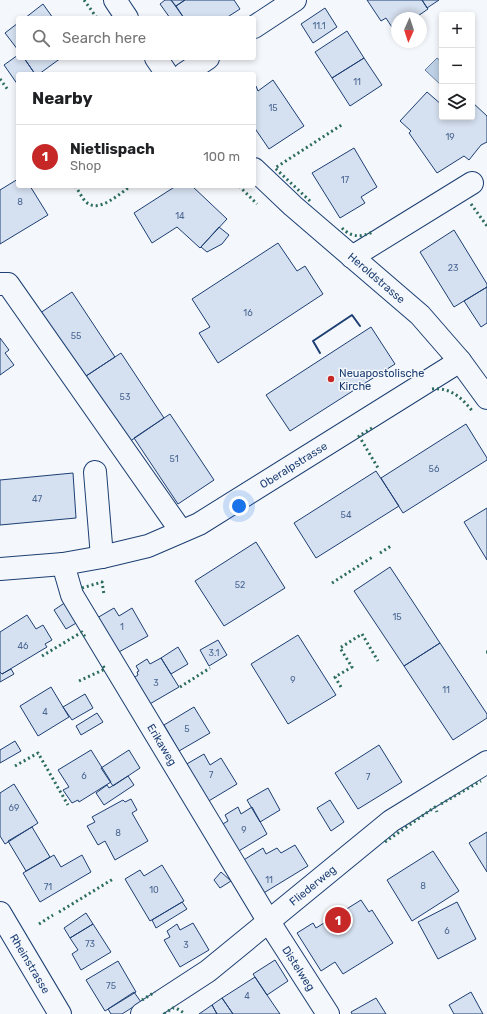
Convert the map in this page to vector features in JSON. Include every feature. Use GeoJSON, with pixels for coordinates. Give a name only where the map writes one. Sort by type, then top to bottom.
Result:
{"type":"FeatureCollection","features":[{"type":"Feature","properties":{"kind":"street"},"geometry":{"type":"LineString","coordinates":[[115,0],[127,16]]}},
{"type":"Feature","properties":{"kind":"street"},"geometry":{"type":"LineString","coordinates":[[256,27],[295,0]]}},
{"type":"Feature","properties":{"kind":"street"},"geometry":{"type":"LineString","coordinates":[[157,60],[166,72]]}},
{"type":"Feature","properties":{"kind":"street"},"geometry":{"type":"LineString","coordinates":[[187,72],[205,60]]}},
{"type":"Feature","properties":{"kind":"street","name":"Heroldstrasse"},"geometry":{"type":"LineString","coordinates":[[256,171],[293,206],[420,315],[460,360],[487,398]]}},
{"type":"Feature","properties":{"kind":"street"},"geometry":{"type":"LineString","coordinates":[[352,257],[472,183]]}},
{"type":"Feature","properties":{"kind":"street"},"geometry":{"type":"LineString","coordinates":[[0,284],[8,284],[181,531]]}},
{"type":"Feature","properties":{"kind":"street","name":"Oberalpstrasse"},"geometry":{"type":"LineString","coordinates":[[0,569],[63,564],[102,557],[148,546],[199,524],[460,360]]}},
{"type":"Feature","properties":{"kind":"street"},"geometry":{"type":"LineString","coordinates":[[95,472],[102,557]]}},
{"type":"Feature","properties":{"kind":"street","name":"Erikaweg"},"geometry":{"type":"LineString","coordinates":[[63,564],[72,595],[269,922]]}},
{"type":"Feature","properties":{"kind":"street","name":"Fliederweg"},"geometry":{"type":"LineString","coordinates":[[142,1014],[208,971],[391,822],[487,762]]}},
{"type":"Feature","properties":{"kind":"street","name":"Rheinstrasse"},"geometry":{"type":"LineString","coordinates":[[0,913],[60,1014]]}},
{"type":"Feature","properties":{"kind":"street","name":"Distelweg"},"geometry":{"type":"LineString","coordinates":[[269,922],[328,1014]]}},
{"type":"Feature","properties":{"kind":"water"},"geometry":{"type":"Polygon","coordinates":[[[437,58],[439,60],[439,83],[425,70],[437,58]]]}},
{"type":"Feature","properties":{"kind":"building"},"geometry":{"type":"Polygon","coordinates":[[[165,0],[171,0],[183,16],[169,16],[160,4],[165,0]]]}},
{"type":"Feature","properties":{"kind":"building"},"geometry":{"type":"Polygon","coordinates":[[[171,0],[185,0],[176,6],[171,0]]]}},
{"type":"Feature","properties":{"kind":"building"},"geometry":{"type":"Polygon","coordinates":[[[185,0],[234,0],[240,9],[229,16],[183,16],[176,6],[185,0]]]}},
{"type":"Feature","properties":{"kind":"building"},"geometry":{"type":"Polygon","coordinates":[[[367,0],[422,0],[428,9],[424,12],[391,12],[391,26],[386,18],[381,21],[367,0]]]}},
{"type":"Feature","properties":{"kind":"building"},"geometry":{"type":"Polygon","coordinates":[[[422,0],[439,0],[427,8],[422,0]]]}},
{"type":"Feature","properties":{"kind":"building"},"geometry":{"type":"Polygon","coordinates":[[[43,4],[52,16],[28,16],[43,4]]]}},
{"type":"Feature","properties":{"kind":"building"},"geometry":{"type":"Polygon","coordinates":[[[325,8],[337,27],[313,43],[301,24],[325,8]]]}},
{"type":"Feature","properties":{"kind":"building"},"geometry":{"type":"Polygon","coordinates":[[[16,25],[16,47],[5,33],[16,25]]]}},
{"type":"Feature","properties":{"kind":"building"},"geometry":{"type":"Polygon","coordinates":[[[347,31],[364,58],[332,78],[315,52],[347,31]]]}},
{"type":"Feature","properties":{"kind":"building"},"geometry":{"type":"Polygon","coordinates":[[[16,56],[16,60],[25,60],[34,72],[16,72],[16,82],[4,65],[16,56]]]}},
{"type":"Feature","properties":{"kind":"building"},"geometry":{"type":"Polygon","coordinates":[[[364,58],[382,85],[350,106],[332,78],[364,58]]]}},
{"type":"Feature","properties":{"kind":"building"},"geometry":{"type":"Polygon","coordinates":[[[25,60],[58,60],[42,72],[34,72],[25,60]]]}},
{"type":"Feature","properties":{"kind":"building"},"geometry":{"type":"Polygon","coordinates":[[[273,80],[304,126],[269,149],[256,130],[256,86],[258,91],[273,80]]]}},
{"type":"Feature","properties":{"kind":"building"},"geometry":{"type":"Polygon","coordinates":[[[427,92],[439,102],[439,120],[475,120],[475,105],[487,116],[487,142],[481,145],[469,160],[464,156],[437,173],[409,133],[411,131],[400,121],[427,92]]]}},
{"type":"Feature","properties":{"kind":"building"},"geometry":{"type":"Polygon","coordinates":[[[354,148],[377,187],[361,197],[365,203],[340,218],[312,173],[354,148]]]}},
{"type":"Feature","properties":{"kind":"building"},"geometry":{"type":"Polygon","coordinates":[[[16,180],[16,188],[31,188],[48,215],[0,244],[0,190],[16,180]]]}},
{"type":"Feature","properties":{"kind":"building"},"geometry":{"type":"Polygon","coordinates":[[[173,188],[194,188],[227,219],[200,248],[177,227],[152,243],[134,213],[173,188]]]}},
{"type":"Feature","properties":{"kind":"building"},"geometry":{"type":"Polygon","coordinates":[[[219,227],[229,235],[222,244],[207,252],[201,247],[219,227]]]}},
{"type":"Feature","properties":{"kind":"building"},"geometry":{"type":"Polygon","coordinates":[[[454,230],[487,284],[487,287],[454,307],[420,252],[454,230]]]}},
{"type":"Feature","properties":{"kind":"building"},"geometry":{"type":"Polygon","coordinates":[[[278,243],[297,271],[305,266],[323,294],[218,363],[199,333],[210,327],[192,299],[278,243]]]}},
{"type":"Feature","properties":{"kind":"building"},"geometry":{"type":"Polygon","coordinates":[[[487,287],[487,323],[481,327],[464,301],[487,287]]]}},
{"type":"Feature","properties":{"kind":"building"},"geometry":{"type":"Polygon","coordinates":[[[72,292],[115,357],[80,380],[37,315],[72,292]]]}},
{"type":"Feature","properties":{"kind":"building","name":"Neuapostolische Kirche"},"geometry":{"type":"Polygon","coordinates":[[[371,327],[395,364],[290,431],[266,395],[371,327]]]}},
{"type":"Feature","properties":{"kind":"building"},"geometry":{"type":"Polygon","coordinates":[[[0,338],[9,350],[5,353],[14,365],[0,375],[0,338]]]}},
{"type":"Feature","properties":{"kind":"building"},"geometry":{"type":"Polygon","coordinates":[[[121,353],[164,418],[129,442],[86,376],[121,353]]]}},
{"type":"Feature","properties":{"kind":"building"},"geometry":{"type":"Polygon","coordinates":[[[170,414],[214,480],[178,504],[134,438],[170,414]]]}},
{"type":"Feature","properties":{"kind":"building"},"geometry":{"type":"Polygon","coordinates":[[[466,424],[487,460],[403,513],[381,478],[466,424]]]}},
{"type":"Feature","properties":{"kind":"building"},"geometry":{"type":"Polygon","coordinates":[[[376,471],[399,506],[316,558],[294,523],[376,471]]]}},
{"type":"Feature","properties":{"kind":"building"},"geometry":{"type":"Polygon","coordinates":[[[73,473],[76,518],[0,525],[0,480],[73,473]]]}},
{"type":"Feature","properties":{"kind":"building"},"geometry":{"type":"Polygon","coordinates":[[[487,508],[487,560],[464,522],[487,508]]]}},
{"type":"Feature","properties":{"kind":"building"},"geometry":{"type":"Polygon","coordinates":[[[256,542],[285,588],[224,626],[195,581],[256,542]]]}},
{"type":"Feature","properties":{"kind":"building"},"geometry":{"type":"Polygon","coordinates":[[[390,567],[440,643],[404,666],[354,591],[390,567]]]}},
{"type":"Feature","properties":{"kind":"building"},"geometry":{"type":"Polygon","coordinates":[[[66,602],[78,622],[66,629],[54,610],[66,602]]]}},
{"type":"Feature","properties":{"kind":"building"},"geometry":{"type":"Polygon","coordinates":[[[114,608],[119,616],[132,608],[148,636],[117,653],[97,618],[114,608]]]}},
{"type":"Feature","properties":{"kind":"building"},"geometry":{"type":"Polygon","coordinates":[[[27,615],[36,629],[43,625],[52,640],[45,644],[47,647],[2,674],[0,672],[0,632],[27,615]]]}},
{"type":"Feature","properties":{"kind":"building"},"geometry":{"type":"Polygon","coordinates":[[[298,635],[336,695],[288,724],[251,664],[298,635]]]}},
{"type":"Feature","properties":{"kind":"building"},"geometry":{"type":"Polygon","coordinates":[[[218,640],[227,655],[209,666],[200,650],[218,640]]]}},
{"type":"Feature","properties":{"kind":"building"},"geometry":{"type":"Polygon","coordinates":[[[440,643],[487,714],[487,718],[453,740],[404,666],[440,643]]]}},
{"type":"Feature","properties":{"kind":"building"},"geometry":{"type":"Polygon","coordinates":[[[178,647],[188,664],[171,674],[161,658],[178,647]]]}},
{"type":"Feature","properties":{"kind":"building"},"geometry":{"type":"Polygon","coordinates":[[[161,658],[179,687],[148,705],[132,679],[138,675],[137,672],[139,671],[136,666],[147,659],[150,664],[161,658]]]}},
{"type":"Feature","properties":{"kind":"building"},"geometry":{"type":"Polygon","coordinates":[[[11,669],[14,674],[0,682],[0,672],[2,674],[11,669]]]}},
{"type":"Feature","properties":{"kind":"building"},"geometry":{"type":"Polygon","coordinates":[[[51,687],[69,717],[38,736],[20,706],[51,687]]]}},
{"type":"Feature","properties":{"kind":"building"},"geometry":{"type":"Polygon","coordinates":[[[85,694],[93,708],[72,720],[63,707],[85,694]]]}},
{"type":"Feature","properties":{"kind":"building"},"geometry":{"type":"Polygon","coordinates":[[[194,707],[210,733],[179,751],[164,725],[194,707]]]}},
{"type":"Feature","properties":{"kind":"building"},"geometry":{"type":"Polygon","coordinates":[[[97,713],[103,722],[81,735],[76,726],[97,713]]]}},
{"type":"Feature","properties":{"kind":"building"},"geometry":{"type":"Polygon","coordinates":[[[15,741],[21,751],[0,763],[0,750],[15,741]]]}},
{"type":"Feature","properties":{"kind":"building"},"geometry":{"type":"Polygon","coordinates":[[[379,745],[402,782],[358,809],[335,773],[379,745]]]}},
{"type":"Feature","properties":{"kind":"building"},"geometry":{"type":"Polygon","coordinates":[[[91,750],[111,782],[79,802],[78,800],[72,803],[63,790],[69,787],[58,770],[91,750]]]}},
{"type":"Feature","properties":{"kind":"building"},"geometry":{"type":"Polygon","coordinates":[[[129,750],[140,768],[113,786],[101,768],[129,750]]]}},
{"type":"Feature","properties":{"kind":"building"},"geometry":{"type":"Polygon","coordinates":[[[204,754],[210,765],[221,758],[237,784],[207,802],[185,765],[204,754]]]}},
{"type":"Feature","properties":{"kind":"building"},"geometry":{"type":"Polygon","coordinates":[[[128,776],[134,785],[104,805],[96,793],[107,785],[109,788],[128,776]]]}},
{"type":"Feature","properties":{"kind":"building"},"geometry":{"type":"Polygon","coordinates":[[[14,784],[38,823],[5,844],[0,836],[0,793],[14,784]]]}},
{"type":"Feature","properties":{"kind":"building"},"geometry":{"type":"Polygon","coordinates":[[[268,788],[280,810],[260,822],[247,800],[268,788]]]}},
{"type":"Feature","properties":{"kind":"building"},"geometry":{"type":"Polygon","coordinates":[[[131,799],[137,810],[132,813],[148,841],[115,860],[105,841],[98,845],[87,826],[95,822],[92,817],[123,800],[125,802],[131,799]]]}},
{"type":"Feature","properties":{"kind":"building"},"geometry":{"type":"Polygon","coordinates":[[[330,800],[344,822],[331,831],[317,808],[330,800]]]}},
{"type":"Feature","properties":{"kind":"building"},"geometry":{"type":"Polygon","coordinates":[[[238,807],[241,814],[252,807],[267,834],[237,852],[221,825],[228,821],[225,815],[238,807]]]}},
{"type":"Feature","properties":{"kind":"building"},"geometry":{"type":"Polygon","coordinates":[[[32,827],[50,857],[26,871],[8,841],[32,827]]]}},
{"type":"Feature","properties":{"kind":"building"},"geometry":{"type":"Polygon","coordinates":[[[487,832],[487,872],[469,843],[487,832]]]}},
{"type":"Feature","properties":{"kind":"building"},"geometry":{"type":"Polygon","coordinates":[[[295,845],[308,866],[262,894],[242,861],[263,848],[266,854],[277,848],[281,853],[295,845]]]}},
{"type":"Feature","properties":{"kind":"building"},"geometry":{"type":"Polygon","coordinates":[[[433,851],[459,891],[412,921],[387,880],[433,851]]]}},
{"type":"Feature","properties":{"kind":"building"},"geometry":{"type":"Polygon","coordinates":[[[54,855],[61,867],[82,855],[91,872],[40,902],[23,873],[54,855]]]}},
{"type":"Feature","properties":{"kind":"building"},"geometry":{"type":"Polygon","coordinates":[[[162,865],[184,901],[150,921],[125,879],[140,870],[144,876],[162,865]]]}},
{"type":"Feature","properties":{"kind":"building"},"geometry":{"type":"Polygon","coordinates":[[[221,872],[231,881],[220,888],[214,880],[221,872]]]}},
{"type":"Feature","properties":{"kind":"building"},"geometry":{"type":"Polygon","coordinates":[[[361,900],[369,912],[372,910],[393,943],[343,974],[335,962],[321,971],[297,933],[313,923],[316,928],[361,900]]]}},
{"type":"Feature","properties":{"kind":"building"},"geometry":{"type":"Polygon","coordinates":[[[182,902],[187,909],[156,928],[152,920],[182,902]]]}},
{"type":"Feature","properties":{"kind":"building"},"geometry":{"type":"Polygon","coordinates":[[[457,902],[476,939],[438,959],[418,922],[457,902]]]}},
{"type":"Feature","properties":{"kind":"building"},"geometry":{"type":"Polygon","coordinates":[[[86,913],[93,924],[70,938],[64,928],[86,913]]]}},
{"type":"Feature","properties":{"kind":"building"},"geometry":{"type":"Polygon","coordinates":[[[193,923],[209,950],[180,967],[164,940],[170,937],[167,931],[177,924],[180,930],[193,923]]]}},
{"type":"Feature","properties":{"kind":"building"},"geometry":{"type":"Polygon","coordinates":[[[93,924],[111,952],[81,970],[72,954],[78,950],[70,938],[93,924]]]}},
{"type":"Feature","properties":{"kind":"building"},"geometry":{"type":"Polygon","coordinates":[[[275,960],[288,981],[267,995],[253,974],[275,960]]]}},
{"type":"Feature","properties":{"kind":"building"},"geometry":{"type":"Polygon","coordinates":[[[118,961],[136,992],[105,1011],[86,980],[118,961]]]}},
{"type":"Feature","properties":{"kind":"building"},"geometry":{"type":"Polygon","coordinates":[[[255,977],[280,1014],[233,1014],[222,998],[255,977]]]}},
{"type":"Feature","properties":{"kind":"building"},"geometry":{"type":"Polygon","coordinates":[[[134,992],[141,1002],[122,1014],[111,1014],[108,1009],[134,992]]]}},
{"type":"Feature","properties":{"kind":"building"},"geometry":{"type":"Polygon","coordinates":[[[471,992],[483,1014],[454,1014],[449,1005],[471,992]]]}},
{"type":"Feature","properties":{"kind":"building"},"geometry":{"type":"Polygon","coordinates":[[[222,998],[233,1014],[217,1014],[212,1005],[222,998]]]}},
{"type":"Feature","properties":{"kind":"building"},"geometry":{"type":"Polygon","coordinates":[[[376,998],[386,1014],[352,1014],[351,1012],[376,998]]]}},
{"type":"Feature","properties":{"kind":"building"},"geometry":{"type":"Polygon","coordinates":[[[212,1005],[217,1014],[199,1014],[212,1005]]]}},
{"type":"Feature","properties":{"kind":"hedge"},"geometry":{"type":"LineString","coordinates":[[84,0],[96,16]]}},
{"type":"Feature","properties":{"kind":"hedge"},"geometry":{"type":"LineString","coordinates":[[0,79],[8,90]]}},
{"type":"Feature","properties":{"kind":"hedge"},"geometry":{"type":"LineString","coordinates":[[310,201],[275,168],[343,124]]}},
{"type":"Feature","properties":{"kind":"hedge"},"geometry":{"type":"LineString","coordinates":[[76,188],[86,202],[97,206],[109,201],[128,188]]}},
{"type":"Feature","properties":{"kind":"hedge"},"geometry":{"type":"LineString","coordinates":[[241,188],[257,204]]}},
{"type":"Feature","properties":{"kind":"hedge"},"geometry":{"type":"LineString","coordinates":[[471,204],[487,226]]}},
{"type":"Feature","properties":{"kind":"hedge"},"geometry":{"type":"LineString","coordinates":[[342,228],[349,234],[357,236],[373,232]]}},
{"type":"Feature","properties":{"kind":"hedge"},"geometry":{"type":"LineString","coordinates":[[432,389],[451,392],[461,398],[473,412]]}},
{"type":"Feature","properties":{"kind":"hedge"},"geometry":{"type":"LineString","coordinates":[[372,428],[359,436],[378,468]]}},
{"type":"Feature","properties":{"kind":"hedge"},"geometry":{"type":"LineString","coordinates":[[380,553],[391,546]]}},
{"type":"Feature","properties":{"kind":"hedge"},"geometry":{"type":"LineString","coordinates":[[332,583],[374,556]]}},
{"type":"Feature","properties":{"kind":"hedge"},"geometry":{"type":"LineString","coordinates":[[82,588],[102,582],[104,595]]}},
{"type":"Feature","properties":{"kind":"hedge"},"geometry":{"type":"LineString","coordinates":[[42,656],[82,632],[85,637]]}},
{"type":"Feature","properties":{"kind":"hedge"},"geometry":{"type":"LineString","coordinates":[[341,687],[335,677],[352,667],[340,648],[362,634],[378,661]]}},
{"type":"Feature","properties":{"kind":"hedge"},"geometry":{"type":"LineString","coordinates":[[79,681],[105,669],[103,666]]}},
{"type":"Feature","properties":{"kind":"hedge"},"geometry":{"type":"LineString","coordinates":[[180,687],[210,668]]}},
{"type":"Feature","properties":{"kind":"hedge"},"geometry":{"type":"LineString","coordinates":[[15,766],[38,753],[68,805]]}},
{"type":"Feature","properties":{"kind":"hedge"},"geometry":{"type":"LineString","coordinates":[[441,804],[481,781]]}},
{"type":"Feature","properties":{"kind":"hedge"},"geometry":{"type":"LineString","coordinates":[[385,842],[435,807],[437,812]]}},
{"type":"Feature","properties":{"kind":"hedge"},"geometry":{"type":"LineString","coordinates":[[59,912],[113,879]]}},
{"type":"Feature","properties":{"kind":"hedge"},"geometry":{"type":"LineString","coordinates":[[39,924],[53,915]]}},
{"type":"Feature","properties":{"kind":"hedge"},"geometry":{"type":"LineString","coordinates":[[142,1000],[155,992]]}},
{"type":"Feature","properties":{"kind":"hedge"},"geometry":{"type":"LineString","coordinates":[[164,1014],[173,1008],[176,1008],[184,1013]]}},
{"type":"Feature","properties":{"kind":"wall"},"geometry":{"type":"LineString","coordinates":[[320,353],[313,341],[352,315],[360,326]]}},
{"type":"Feature","properties":{"kind":"place","name":"Neuapostolische Kirche"},"geometry":{"type":"Point","coordinates":[331,379]}},
{"type":"Feature","properties":{"kind":"place","name":"Nietlispach"},"geometry":{"type":"Point","coordinates":[338,920]}}]}
